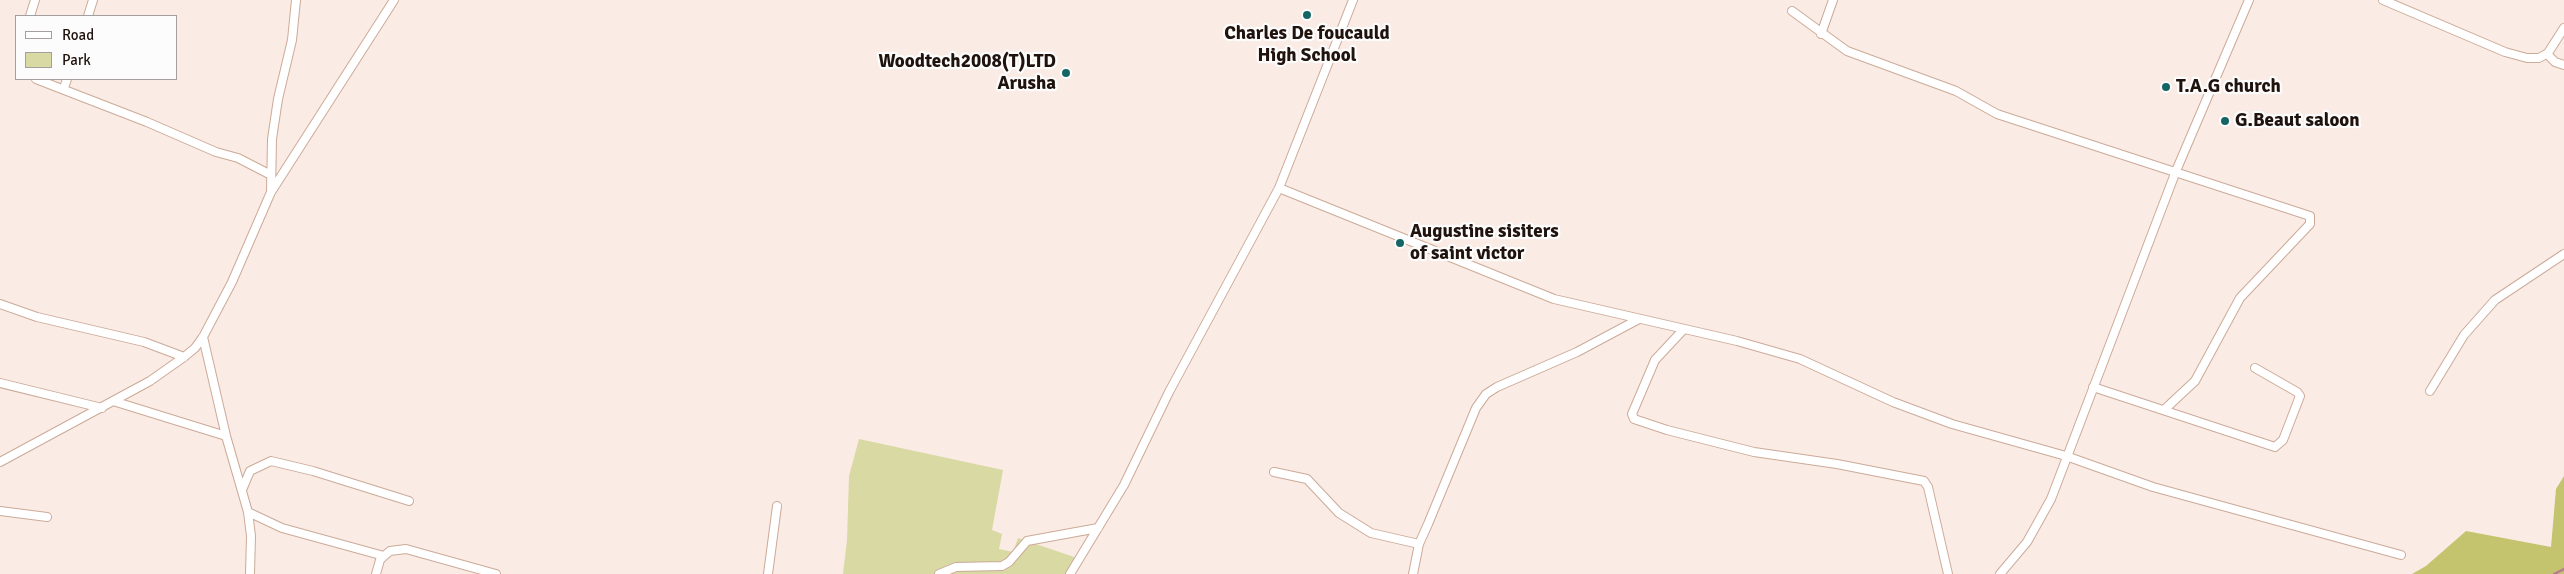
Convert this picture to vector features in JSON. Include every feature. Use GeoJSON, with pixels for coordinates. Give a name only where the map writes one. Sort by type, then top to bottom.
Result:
{"type":"FeatureCollection","features":[{"type":"Feature","properties":{"kind":"street"},"geometry":{"type":"LineString","coordinates":[[30,15],[35,0]]}},
{"type":"Feature","properties":{"kind":"street"},"geometry":{"type":"LineString","coordinates":[[88,15],[93,0]]}},
{"type":"Feature","properties":{"kind":"street"},"geometry":{"type":"LineString","coordinates":[[271,192],[272,139],[278,100],[292,40],[296,0]]}},
{"type":"Feature","properties":{"kind":"street"},"geometry":{"type":"LineString","coordinates":[[0,462],[102,408],[184,357],[203,337],[232,282],[271,192],[394,0]]}},
{"type":"Feature","properties":{"kind":"street"},"geometry":{"type":"LineString","coordinates":[[1070,574],[1124,485],[1169,392],[1279,188],[1353,0]]}},
{"type":"Feature","properties":{"kind":"street"},"geometry":{"type":"LineString","coordinates":[[1821,34],[1833,0]]}},
{"type":"Feature","properties":{"kind":"street"},"geometry":{"type":"LineString","coordinates":[[2000,574],[2033,533],[2051,498],[2176,171],[2250,0]]}},
{"type":"Feature","properties":{"kind":"street"},"geometry":{"type":"LineString","coordinates":[[2383,0],[2505,52],[2534,58],[2547,54],[2556,43],[2564,28]]}},
{"type":"Feature","properties":{"kind":"street"},"geometry":{"type":"LineString","coordinates":[[1792,11],[1821,34],[1847,51],[1956,91],[1996,114],[2307,214],[2311,220],[2245,292],[2198,376],[2187,389],[2164,409]]}},
{"type":"Feature","properties":{"kind":"street"},"geometry":{"type":"LineString","coordinates":[[2547,54],[2555,62],[2564,65]]}},
{"type":"Feature","properties":{"kind":"street"},"geometry":{"type":"LineString","coordinates":[[39,80],[64,88],[216,152],[238,158],[271,175]]}},
{"type":"Feature","properties":{"kind":"street"},"geometry":{"type":"LineString","coordinates":[[64,88],[67,80]]}},
{"type":"Feature","properties":{"kind":"street"},"geometry":{"type":"LineString","coordinates":[[1279,188],[1535,293],[1683,330],[1737,341],[1800,359],[1916,411],[1983,433],[2066,456],[2153,488],[2401,555]]}},
{"type":"Feature","properties":{"kind":"street"},"geometry":{"type":"LineString","coordinates":[[2430,391],[2464,335],[2495,300],[2564,254]]}},
{"type":"Feature","properties":{"kind":"street"},"geometry":{"type":"LineString","coordinates":[[0,304],[37,316],[144,342],[184,357]]}},
{"type":"Feature","properties":{"kind":"street"},"geometry":{"type":"LineString","coordinates":[[1413,574],[1419,544],[1476,408],[1486,394],[1577,352],[1639,319]]}},
{"type":"Feature","properties":{"kind":"street"},"geometry":{"type":"LineString","coordinates":[[1683,330],[1655,360],[1632,414],[1634,419],[1667,430],[1754,452],[1837,464],[1924,481],[1928,487],[1948,574]]}},
{"type":"Feature","properties":{"kind":"street"},"geometry":{"type":"LineString","coordinates":[[203,337],[226,436],[248,512],[251,536],[250,574]]}},
{"type":"Feature","properties":{"kind":"street"},"geometry":{"type":"LineString","coordinates":[[2093,387],[2164,409],[2270,447],[2280,446],[2300,396],[2297,392],[2255,368]]}},
{"type":"Feature","properties":{"kind":"street"},"geometry":{"type":"LineString","coordinates":[[0,383],[102,408]]}},
{"type":"Feature","properties":{"kind":"street"},"geometry":{"type":"LineString","coordinates":[[113,401],[226,436]]}},
{"type":"Feature","properties":{"kind":"street"},"geometry":{"type":"LineString","coordinates":[[242,490],[250,471],[271,462],[312,471],[409,501]]}},
{"type":"Feature","properties":{"kind":"street"},"geometry":{"type":"LineString","coordinates":[[1274,472],[1307,479],[1339,513],[1371,533],[1419,544]]}},
{"type":"Feature","properties":{"kind":"street"},"geometry":{"type":"LineString","coordinates":[[768,574],[777,506]]}},
{"type":"Feature","properties":{"kind":"street"},"geometry":{"type":"LineString","coordinates":[[0,511],[47,516]]}},
{"type":"Feature","properties":{"kind":"street"},"geometry":{"type":"LineString","coordinates":[[248,512],[282,528],[384,556]]}},
{"type":"Feature","properties":{"kind":"street"},"geometry":{"type":"LineString","coordinates":[[939,574],[956,567],[1002,566],[1009,562],[1027,541],[1098,528]]}},
{"type":"Feature","properties":{"kind":"street"},"geometry":{"type":"LineString","coordinates":[[376,574],[380,560],[399,549],[413,550],[496,574]]}},
{"type":"Feature","properties":{"kind":"green space"},"geometry":{"type":"Polygon","coordinates":[[[859,439],[1003,470],[992,530],[1002,534],[999,549],[1013,552],[1018,538],[1083,560],[1075,574],[843,574],[847,540],[849,476],[859,439]]]}},
{"type":"Feature","properties":{"kind":"shaded area"},"geometry":{"type":"Polygon","coordinates":[[[2564,476],[2564,574],[2412,574],[2426,566],[2466,531],[2551,547],[2556,489],[2564,476]]]}},
{"type":"Feature","properties":{"kind":"waterway"},"geometry":{"type":"LineString","coordinates":[[2554,574],[2564,569]]}},
{"type":"Feature","properties":{"kind":"place","name":"Charles De foucauld High School"},"geometry":{"type":"Point","coordinates":[1307,15]}},
{"type":"Feature","properties":{"kind":"place","name":"Woodtech2008(T)LTD Arusha"},"geometry":{"type":"Point","coordinates":[1066,73]}},
{"type":"Feature","properties":{"kind":"place","name":"T.A.G church"},"geometry":{"type":"Point","coordinates":[2166,87]}},
{"type":"Feature","properties":{"kind":"place","name":"G.Beaut saloon"},"geometry":{"type":"Point","coordinates":[2225,121]}},
{"type":"Feature","properties":{"kind":"place","name":"Augustine sisiters of saint victor"},"geometry":{"type":"Point","coordinates":[1400,243]}}]}
